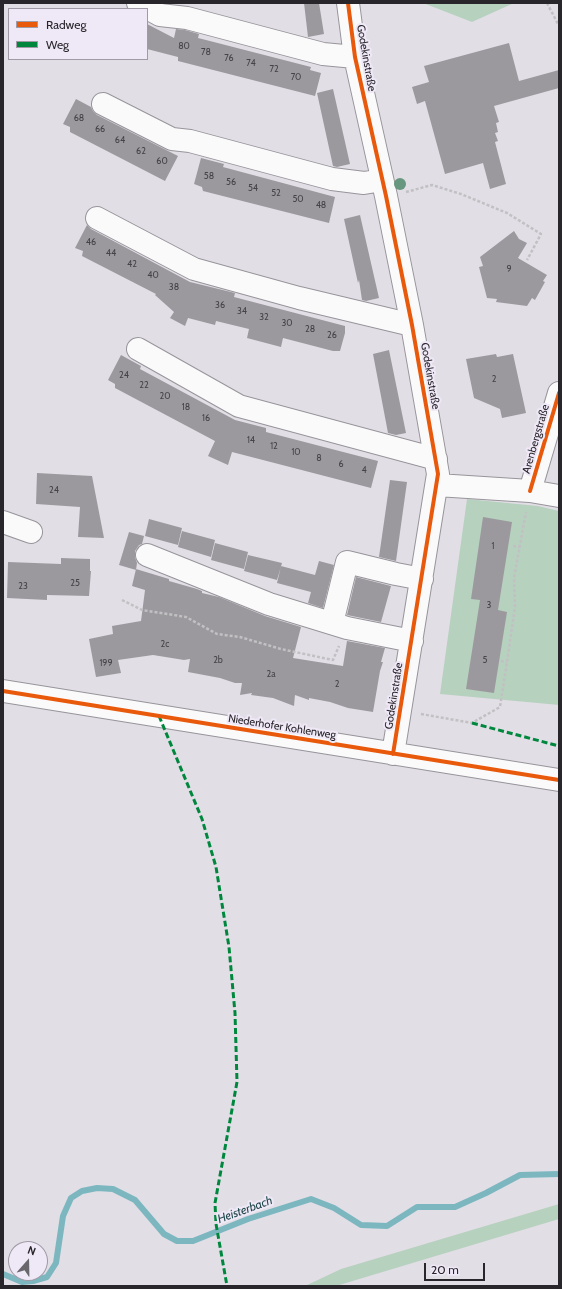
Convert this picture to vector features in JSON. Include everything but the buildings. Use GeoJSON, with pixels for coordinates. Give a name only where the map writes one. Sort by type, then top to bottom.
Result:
{"type":"FeatureCollection","features":[{"type":"Feature","properties":{"kind":"street"},"geometry":{"type":"LineString","coordinates":[[138,3],[147,8]]}},
{"type":"Feature","properties":{"kind":"street","name":"Godekinstraße"},"geometry":{"type":"LineString","coordinates":[[348,3],[355,57],[384,188],[412,326],[438,474],[393,754]]}},
{"type":"Feature","properties":{"kind":"street"},"geometry":{"type":"LineString","coordinates":[[148,8],[160,15],[187,18],[324,54],[355,57]]}},
{"type":"Feature","properties":{"kind":"street"},"geometry":{"type":"LineString","coordinates":[[103,104],[172,139],[190,141],[332,179],[364,183],[384,188]]}},
{"type":"Feature","properties":{"kind":"street"},"geometry":{"type":"LineString","coordinates":[[97,218],[194,269],[299,298],[412,326]]}},
{"type":"Feature","properties":{"kind":"street"},"geometry":{"type":"LineString","coordinates":[[138,349],[239,406],[436,459]]}},
{"type":"Feature","properties":{"kind":"street","name":"Arenbergstraße"},"geometry":{"type":"LineString","coordinates":[[530,491],[559,393]]}},
{"type":"Feature","properties":{"kind":"street"},"geometry":{"type":"LineString","coordinates":[[437,484],[530,491],[559,496]]}},
{"type":"Feature","properties":{"kind":"street"},"geometry":{"type":"LineString","coordinates":[[3,522],[31,532]]}},
{"type":"Feature","properties":{"kind":"street"},"geometry":{"type":"LineString","coordinates":[[147,555],[269,604],[340,625],[412,641]]}},
{"type":"Feature","properties":{"kind":"street"},"geometry":{"type":"LineString","coordinates":[[340,625],[347,562],[422,579]]}},
{"type":"Feature","properties":{"kind":"street","name":"Niederhofer Kohlenweg"},"geometry":{"type":"LineString","coordinates":[[3,691],[559,780]]}},
{"type":"Feature","properties":{"kind":"path"},"geometry":{"type":"LineString","coordinates":[[547,3],[558,24]]}},
{"type":"Feature","properties":{"kind":"path"},"geometry":{"type":"LineString","coordinates":[[384,188],[432,185],[461,194],[507,213],[541,234],[527,260]]}},
{"type":"Feature","properties":{"kind":"path"},"geometry":{"type":"LineString","coordinates":[[400,710],[472,723],[500,707],[515,607],[514,578],[530,491]]}},
{"type":"Feature","properties":{"kind":"path"},"geometry":{"type":"LineString","coordinates":[[513,546],[520,547]]}},
{"type":"Feature","properties":{"kind":"path"},"geometry":{"type":"LineString","coordinates":[[122,600],[142,610],[186,617],[217,634],[240,636],[282,649],[333,660],[340,625]]}},
{"type":"Feature","properties":{"kind":"path"},"geometry":{"type":"LineString","coordinates":[[501,660],[507,662]]}},
{"type":"Feature","properties":{"kind":"green space"},"geometry":{"type":"Polygon","coordinates":[[[423,3],[514,3],[472,22],[423,3]]]}},
{"type":"Feature","properties":{"kind":"green space"},"geometry":{"type":"Polygon","coordinates":[[[467,499],[538,506],[559,511],[559,705],[440,694],[467,499]]]}},
{"type":"Feature","properties":{"kind":"green space"},"geometry":{"type":"Polygon","coordinates":[[[559,1204],[559,1219],[336,1286],[305,1286],[341,1269],[559,1204]]]}},
{"type":"Feature","properties":{"kind":"waterway","name":"Heisterbach"},"geometry":{"type":"LineString","coordinates":[[3,1274],[22,1282],[47,1277],[56,1263],[63,1216],[71,1198],[82,1191],[97,1188],[113,1189],[135,1200],[164,1234],[177,1241],[193,1241],[248,1219],[311,1199],[334,1208],[361,1225],[387,1226],[417,1207],[455,1207],[520,1175],[559,1174]]}},
{"type":"Feature","properties":{"kind":"marked path"},"geometry":{"type":"LineString","coordinates":[[159,716],[202,819],[216,867],[229,947],[235,1013],[237,1082],[215,1203],[216,1224],[227,1286]]}},
{"type":"Feature","properties":{"kind":"marked path"},"geometry":{"type":"LineString","coordinates":[[472,723],[559,746]]}},
{"type":"Feature","properties":{"kind":"cycle path"},"geometry":{"type":"LineString","coordinates":[[348,3],[355,57],[386,196],[412,325],[438,474],[393,754]]}},
{"type":"Feature","properties":{"kind":"cycle path"},"geometry":{"type":"LineString","coordinates":[[530,491],[559,393]]}},
{"type":"Feature","properties":{"kind":"cycle path"},"geometry":{"type":"LineString","coordinates":[[3,691],[559,780]]}}]}
